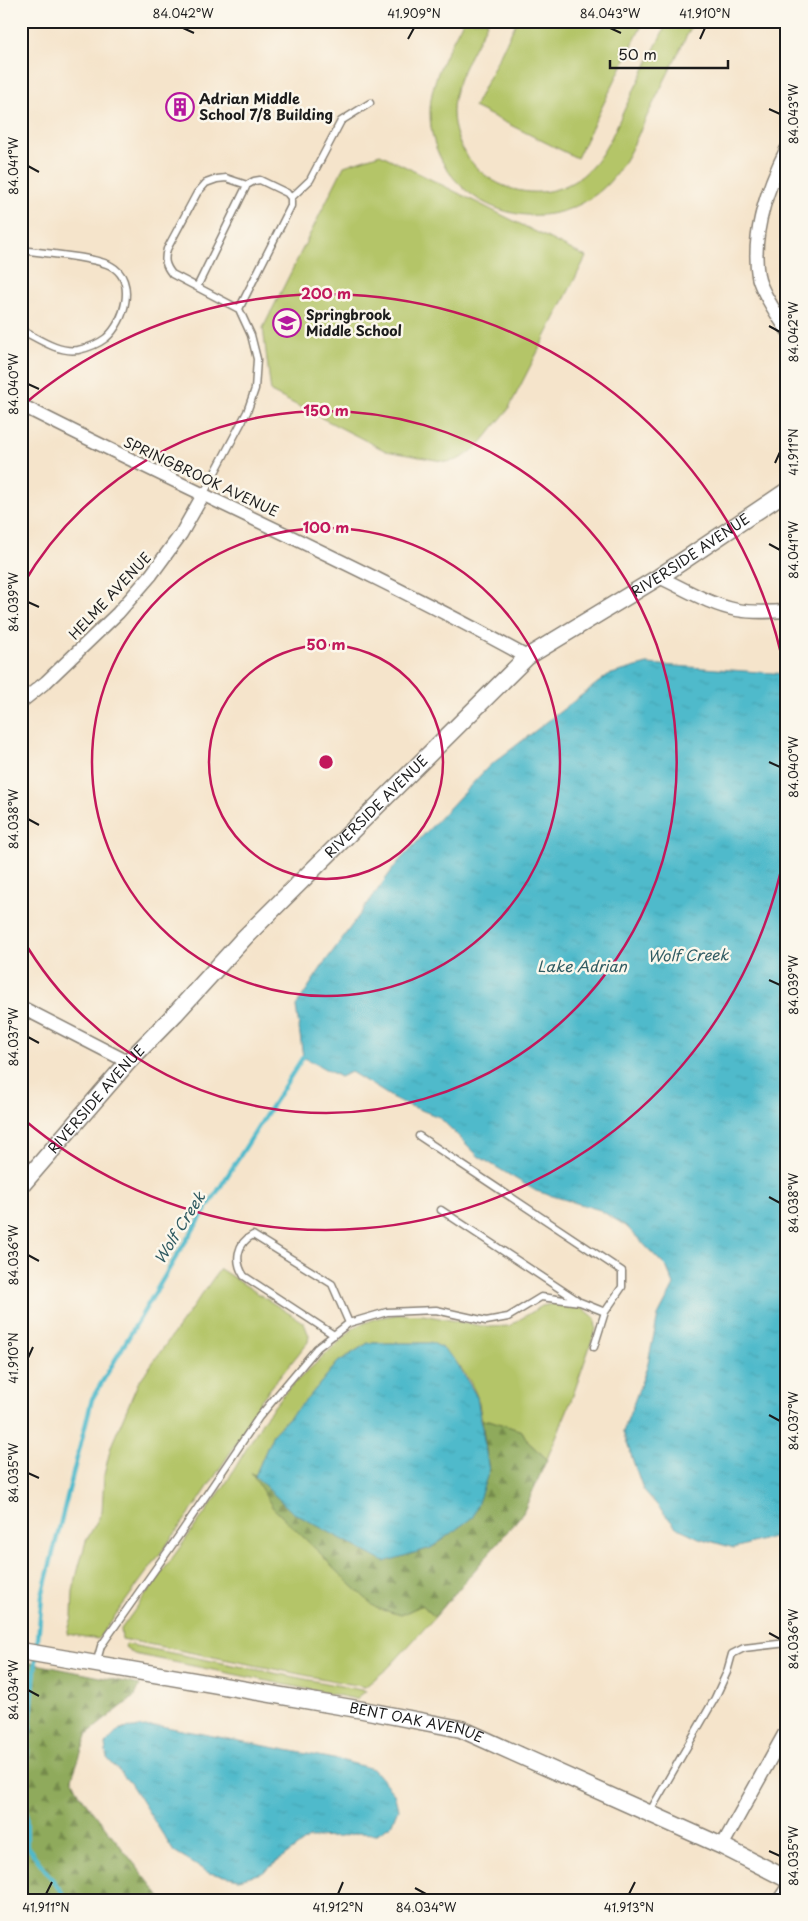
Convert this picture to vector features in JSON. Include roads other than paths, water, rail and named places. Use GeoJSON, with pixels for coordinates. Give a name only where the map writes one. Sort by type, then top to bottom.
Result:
{"type":"FeatureCollection","features":[{"type":"Feature","properties":{"kind":"street"},"geometry":{"type":"LineString","coordinates":[[787,148],[774,174],[764,206],[757,245],[758,278],[787,330]]}},
{"type":"Feature","properties":{"kind":"street","name":"SPRINGBROOK AVENUE"},"geometry":{"type":"LineString","coordinates":[[21,405],[266,524],[466,624],[527,658]]}},
{"type":"Feature","properties":{"kind":"street","name":"RIVERSIDE AVENUE"},"geometry":{"type":"LineString","coordinates":[[21,1186],[128,1062],[175,1014],[245,937],[527,658],[659,577],[787,491]]}},
{"type":"Feature","properties":{"kind":"street","name":"HELME AVENUE"},"geometry":{"type":"LineString","coordinates":[[21,702],[46,682],[118,613],[160,565],[181,534],[203,495]]}},
{"type":"Feature","properties":{"kind":"street"},"geometry":{"type":"LineString","coordinates":[[659,577],[715,603],[736,610],[761,612],[787,611]]}},
{"type":"Feature","properties":{"kind":"street"},"geometry":{"type":"LineString","coordinates":[[21,1007],[128,1062]]}},
{"type":"Feature","properties":{"kind":"street","name":"BENT OAK AVENUE"},"geometry":{"type":"LineString","coordinates":[[21,1652],[363,1710],[461,1729],[722,1846],[787,1879]]}},
{"type":"Feature","properties":{"kind":"street"},"geometry":{"type":"LineString","coordinates":[[722,1846],[787,1729]]}},
{"type":"Feature","properties":{"kind":"street"},"geometry":{"type":"LineString","coordinates":[[779,1900],[787,1888]]}},
{"type":"Feature","properties":{"kind":"lane"},"geometry":{"type":"LineString","coordinates":[[291,198],[310,180],[341,120],[370,103]]}},
{"type":"Feature","properties":{"kind":"lane"},"geometry":{"type":"LineString","coordinates":[[203,495],[247,412],[255,389],[257,359],[251,335],[239,309],[172,274],[166,266],[165,257],[167,249],[197,193],[206,183],[217,178],[226,178],[246,185]]}},
{"type":"Feature","properties":{"kind":"lane"},"geometry":{"type":"LineString","coordinates":[[197,287],[246,185],[254,180],[260,180],[288,193],[291,198],[291,206],[239,309]]}},
{"type":"Feature","properties":{"kind":"lane"},"geometry":{"type":"LineString","coordinates":[[21,250],[98,261],[111,265],[122,274],[126,284],[126,298],[122,314],[115,327],[106,337],[91,346],[77,350],[61,349],[21,330]]}},
{"type":"Feature","properties":{"kind":"lane"},"geometry":{"type":"LineString","coordinates":[[418,1136],[622,1271],[622,1287],[605,1312],[594,1347]]}},
{"type":"Feature","properties":{"kind":"lane"},"geometry":{"type":"LineString","coordinates":[[441,1210],[580,1302],[605,1312]]}},
{"type":"Feature","properties":{"kind":"lane"},"geometry":{"type":"LineString","coordinates":[[334,1335],[244,1276],[238,1267],[237,1256],[247,1238],[253,1235],[332,1284],[350,1323]]}},
{"type":"Feature","properties":{"kind":"lane"},"geometry":{"type":"LineString","coordinates":[[95,1665],[100,1646],[180,1534],[258,1416],[317,1348],[350,1323],[387,1312],[436,1310],[486,1321],[508,1317],[541,1297],[580,1302]]}},
{"type":"Feature","properties":{"kind":"lane"},"geometry":{"type":"LineString","coordinates":[[649,1813],[715,1698],[727,1672],[732,1654],[744,1648],[787,1643]]}},
{"type":"Feature","properties":{"kind":"water","name":"Lake Adrian"},"geometry":{"type":"Polygon","coordinates":[[[647,664],[787,674],[787,1533],[734,1548],[699,1538],[676,1527],[643,1489],[623,1432],[647,1367],[658,1316],[674,1285],[667,1268],[626,1226],[600,1210],[536,1191],[478,1156],[439,1117],[398,1101],[351,1072],[340,1077],[303,1057],[296,1006],[325,962],[398,862],[488,767],[608,675],[647,664]]]}},
{"type":"Feature","properties":{"kind":"water"},"geometry":{"type":"Polygon","coordinates":[[[368,1343],[432,1343],[441,1347],[455,1360],[477,1397],[489,1471],[473,1517],[431,1548],[384,1562],[292,1512],[255,1476],[273,1434],[308,1398],[338,1362],[368,1343]]]}},
{"type":"Feature","properties":{"kind":"water"},"geometry":{"type":"Polygon","coordinates":[[[161,1726],[344,1761],[373,1769],[394,1793],[398,1809],[391,1825],[377,1834],[357,1833],[340,1837],[309,1838],[262,1873],[239,1879],[209,1873],[174,1852],[130,1783],[107,1758],[105,1744],[120,1729],[161,1726]]]}},
{"type":"Feature","properties":{"kind":"waterway","name":"Wolf Creek"},"geometry":{"type":"LineString","coordinates":[[68,1900],[27,1846],[26,1767],[42,1596],[92,1399],[182,1247],[303,1057],[307,1055]]}},
{"type":"Feature","properties":{"kind":"place","name":"Adrian Middle School 7/8 Building"},"geometry":{"type":"Point","coordinates":[180,107]}},
{"type":"Feature","properties":{"kind":"place","name":"Springbrook Middle School"},"geometry":{"type":"Point","coordinates":[287,323]}}]}
